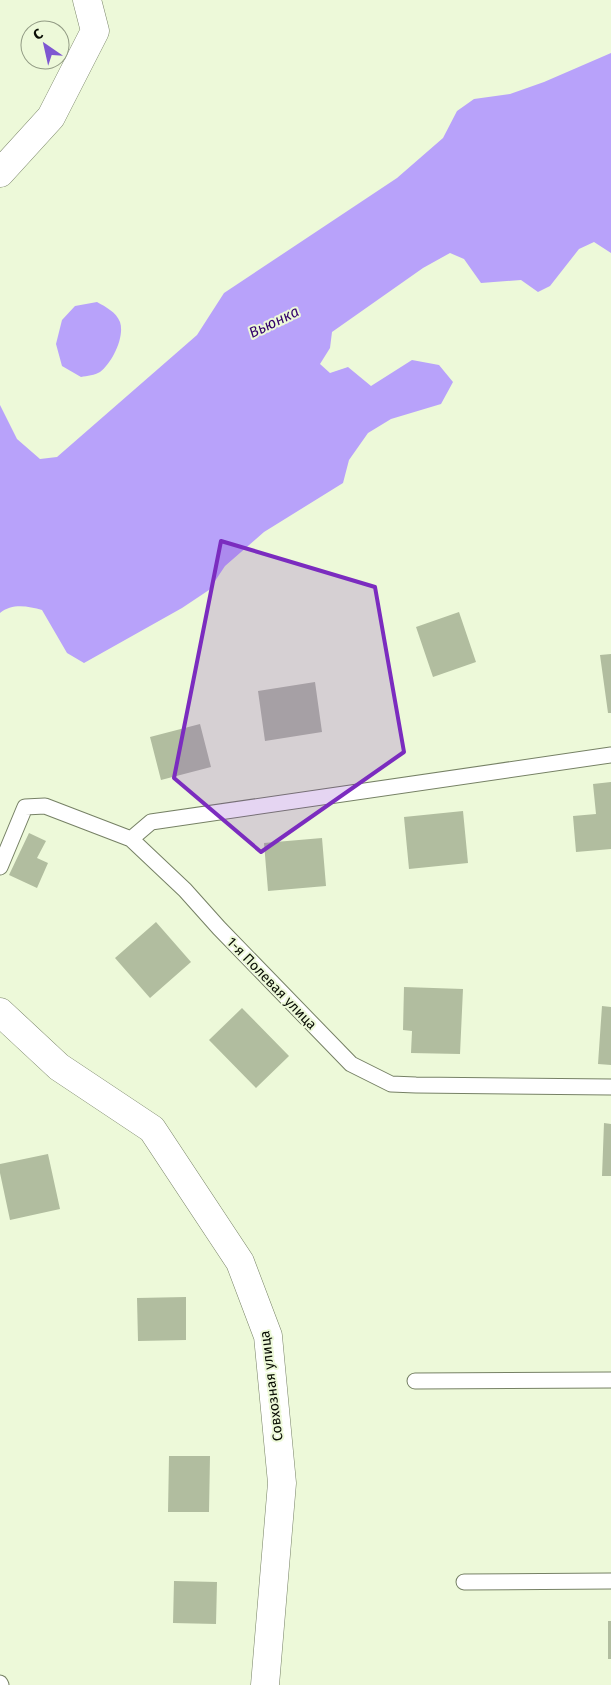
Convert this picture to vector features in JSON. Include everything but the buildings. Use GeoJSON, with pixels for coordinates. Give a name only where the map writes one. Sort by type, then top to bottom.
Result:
{"type":"FeatureCollection","features":[{"type":"Feature","properties":{"kind":"street"},"geometry":{"type":"LineString","coordinates":[[0,173],[51,117],[95,31],[87,0]]}},
{"type":"Feature","properties":{"kind":"street","name":"Совхозная улица"},"geometry":{"type":"LineString","coordinates":[[4,1024],[59,1067],[152,1129],[240,1262],[244,1271],[268,1336],[282,1483],[266,1685]]}},
{"type":"Feature","properties":{"kind":"lane"},"geometry":{"type":"LineString","coordinates":[[131,839],[151,822],[611,756]]}},
{"type":"Feature","properties":{"kind":"lane","name":"1-я Полевая улица"},"geometry":{"type":"LineString","coordinates":[[0,867],[25,807],[45,806],[131,839],[185,890],[219,928],[351,1064],[391,1084],[611,1087]]}},
{"type":"Feature","properties":{"kind":"lane"},"geometry":{"type":"LineString","coordinates":[[415,1381],[611,1380]]}},
{"type":"Feature","properties":{"kind":"lane"},"geometry":{"type":"LineString","coordinates":[[464,1582],[611,1581]]}},
{"type":"Feature","properties":{"kind":"highlighted area"},"geometry":{"type":"Polygon","coordinates":[[[221,541],[375,587],[404,752],[261,852],[174,778],[221,541]]]}},
{"type":"Feature","properties":{"kind":"water","name":"Вьюнка"},"geometry":{"type":"Polygon","coordinates":[[[611,53],[611,253],[594,242],[579,249],[550,286],[538,292],[521,280],[481,283],[464,259],[450,253],[423,268],[332,332],[330,348],[320,364],[330,373],[348,367],[371,386],[412,360],[439,365],[453,382],[441,404],[391,419],[368,433],[349,460],[343,483],[264,532],[225,566],[209,590],[182,608],[84,663],[67,653],[42,610],[15,607],[0,613],[0,405],[17,439],[40,459],[57,457],[197,335],[224,293],[397,178],[443,138],[457,111],[474,99],[510,94],[544,82],[611,53]]]}},
{"type":"Feature","properties":{"kind":"water"},"geometry":{"type":"Polygon","coordinates":[[[97,302],[116,315],[120,322],[121,335],[113,356],[105,368],[96,374],[81,377],[62,366],[56,344],[62,320],[75,306],[97,302]]]}}]}
